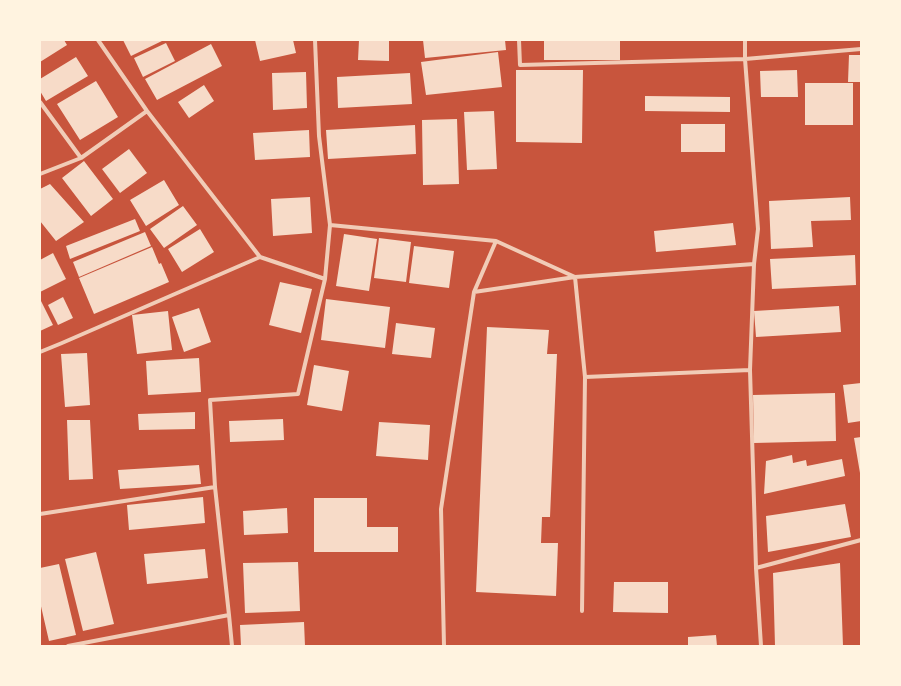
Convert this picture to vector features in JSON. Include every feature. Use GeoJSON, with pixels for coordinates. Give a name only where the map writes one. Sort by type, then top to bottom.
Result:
{"type":"FeatureCollection","features":[{"type":"Feature","properties":{"kind":"street"},"geometry":{"type":"LineString","coordinates":[[98,40],[147,111],[260,257],[325,279]]}},
{"type":"Feature","properties":{"kind":"street"},"geometry":{"type":"LineString","coordinates":[[232,646],[215,487],[210,400],[298,394],[325,279],[330,225],[319,136],[315,40]]}},
{"type":"Feature","properties":{"kind":"street"},"geometry":{"type":"LineString","coordinates":[[519,40],[520,65],[745,59],[861,49]]}},
{"type":"Feature","properties":{"kind":"street"},"geometry":{"type":"LineString","coordinates":[[745,40],[745,59],[758,229],[754,264],[750,370],[756,568],[761,646]]}},
{"type":"Feature","properties":{"kind":"street"},"geometry":{"type":"LineString","coordinates":[[40,102],[81,158]]}},
{"type":"Feature","properties":{"kind":"street"},"geometry":{"type":"LineString","coordinates":[[40,174],[81,158],[147,111]]}},
{"type":"Feature","properties":{"kind":"street"},"geometry":{"type":"LineString","coordinates":[[330,225],[496,241],[575,278]]}},
{"type":"Feature","properties":{"kind":"street"},"geometry":{"type":"LineString","coordinates":[[444,646],[441,509],[474,292],[496,241]]}},
{"type":"Feature","properties":{"kind":"street"},"geometry":{"type":"LineString","coordinates":[[40,352],[62,344],[260,257]]}},
{"type":"Feature","properties":{"kind":"street"},"geometry":{"type":"LineString","coordinates":[[474,292],[575,278],[754,264]]}},
{"type":"Feature","properties":{"kind":"street"},"geometry":{"type":"LineString","coordinates":[[575,278],[585,377],[582,611]]}},
{"type":"Feature","properties":{"kind":"street"},"geometry":{"type":"LineString","coordinates":[[585,377],[750,370]]}},
{"type":"Feature","properties":{"kind":"street"},"geometry":{"type":"LineString","coordinates":[[40,514],[215,487]]}},
{"type":"Feature","properties":{"kind":"street"},"geometry":{"type":"LineString","coordinates":[[756,568],[861,540]]}},
{"type":"Feature","properties":{"kind":"street"},"geometry":{"type":"LineString","coordinates":[[68,646],[229,615]]}},
{"type":"Feature","properties":{"kind":"building"},"geometry":{"type":"Polygon","coordinates":[[[40,40],[64,40],[67,45],[40,62],[40,40]]]}},
{"type":"Feature","properties":{"kind":"building"},"geometry":{"type":"Polygon","coordinates":[[[123,40],[164,40],[131,56],[123,40]]]}},
{"type":"Feature","properties":{"kind":"building"},"geometry":{"type":"Polygon","coordinates":[[[255,40],[293,40],[296,53],[260,61],[255,40]]]}},
{"type":"Feature","properties":{"kind":"building"},"geometry":{"type":"Polygon","coordinates":[[[359,40],[389,41],[389,61],[358,60],[359,40]]]}},
{"type":"Feature","properties":{"kind":"building"},"geometry":{"type":"Polygon","coordinates":[[[423,40],[505,40],[506,50],[425,58],[423,40]]]}},
{"type":"Feature","properties":{"kind":"building"},"geometry":{"type":"Polygon","coordinates":[[[544,40],[620,40],[620,60],[544,60],[544,40]]]}},
{"type":"Feature","properties":{"kind":"building"},"geometry":{"type":"Polygon","coordinates":[[[166,43],[175,61],[143,77],[134,58],[166,43]]]}},
{"type":"Feature","properties":{"kind":"building"},"geometry":{"type":"Polygon","coordinates":[[[211,44],[222,66],[157,100],[145,79],[211,44]]]}},
{"type":"Feature","properties":{"kind":"building"},"geometry":{"type":"Polygon","coordinates":[[[498,52],[502,87],[426,95],[421,62],[498,52]]]}},
{"type":"Feature","properties":{"kind":"building"},"geometry":{"type":"Polygon","coordinates":[[[849,55],[861,55],[861,82],[848,82],[849,55]]]}},
{"type":"Feature","properties":{"kind":"building"},"geometry":{"type":"Polygon","coordinates":[[[76,57],[88,76],[46,101],[40,91],[40,79],[76,57]]]}},
{"type":"Feature","properties":{"kind":"building"},"geometry":{"type":"Polygon","coordinates":[[[516,70],[583,70],[582,143],[516,142],[516,70]]]}},
{"type":"Feature","properties":{"kind":"building"},"geometry":{"type":"Polygon","coordinates":[[[797,70],[798,97],[761,97],[760,71],[797,70]]]}},
{"type":"Feature","properties":{"kind":"building"},"geometry":{"type":"Polygon","coordinates":[[[306,72],[307,108],[273,110],[272,73],[306,72]]]}},
{"type":"Feature","properties":{"kind":"building"},"geometry":{"type":"Polygon","coordinates":[[[410,73],[412,104],[338,108],[337,77],[410,73]]]}},
{"type":"Feature","properties":{"kind":"building"},"geometry":{"type":"Polygon","coordinates":[[[96,81],[118,117],[80,140],[57,104],[96,81]]]}},
{"type":"Feature","properties":{"kind":"building"},"geometry":{"type":"Polygon","coordinates":[[[805,83],[853,83],[853,125],[805,125],[805,83]]]}},
{"type":"Feature","properties":{"kind":"building"},"geometry":{"type":"Polygon","coordinates":[[[204,85],[214,101],[189,118],[178,102],[204,85]]]}},
{"type":"Feature","properties":{"kind":"building"},"geometry":{"type":"Polygon","coordinates":[[[645,96],[730,97],[730,112],[645,111],[645,96]]]}},
{"type":"Feature","properties":{"kind":"building"},"geometry":{"type":"Polygon","coordinates":[[[494,111],[497,169],[467,170],[464,112],[494,111]]]}},
{"type":"Feature","properties":{"kind":"building"},"geometry":{"type":"Polygon","coordinates":[[[457,119],[459,184],[423,185],[422,120],[457,119]]]}},
{"type":"Feature","properties":{"kind":"building"},"geometry":{"type":"Polygon","coordinates":[[[681,124],[725,124],[725,152],[681,152],[681,124]]]}},
{"type":"Feature","properties":{"kind":"building"},"geometry":{"type":"Polygon","coordinates":[[[415,125],[416,154],[328,159],[326,130],[415,125]]]}},
{"type":"Feature","properties":{"kind":"building"},"geometry":{"type":"Polygon","coordinates":[[[309,130],[310,157],[255,160],[253,133],[309,130]]]}},
{"type":"Feature","properties":{"kind":"building"},"geometry":{"type":"Polygon","coordinates":[[[129,149],[147,173],[120,193],[102,169],[129,149]]]}},
{"type":"Feature","properties":{"kind":"building"},"geometry":{"type":"Polygon","coordinates":[[[84,161],[113,199],[91,216],[62,178],[84,161]]]}},
{"type":"Feature","properties":{"kind":"building"},"geometry":{"type":"Polygon","coordinates":[[[164,180],[179,205],[146,226],[130,200],[164,180]]]}},
{"type":"Feature","properties":{"kind":"building"},"geometry":{"type":"Polygon","coordinates":[[[50,184],[84,222],[56,241],[40,221],[40,189],[50,184]]]}},
{"type":"Feature","properties":{"kind":"building"},"geometry":{"type":"Polygon","coordinates":[[[310,197],[312,233],[273,236],[271,199],[310,197]]]}},
{"type":"Feature","properties":{"kind":"building"},"geometry":{"type":"Polygon","coordinates":[[[850,197],[851,220],[811,221],[813,247],[771,249],[769,201],[850,197]]]}},
{"type":"Feature","properties":{"kind":"building"},"geometry":{"type":"Polygon","coordinates":[[[183,206],[197,225],[164,248],[150,229],[183,206]]]}},
{"type":"Feature","properties":{"kind":"building"},"geometry":{"type":"Polygon","coordinates":[[[135,219],[140,231],[70,259],[66,246],[135,219]]]}},
{"type":"Feature","properties":{"kind":"building"},"geometry":{"type":"Polygon","coordinates":[[[733,223],[736,245],[656,252],[654,231],[733,223]]]}},
{"type":"Feature","properties":{"kind":"building"},"geometry":{"type":"Polygon","coordinates":[[[200,229],[214,252],[182,272],[168,249],[200,229]]]}},
{"type":"Feature","properties":{"kind":"building"},"geometry":{"type":"Polygon","coordinates":[[[145,232],[151,246],[79,277],[73,262],[145,232]]]}},
{"type":"Feature","properties":{"kind":"building"},"geometry":{"type":"Polygon","coordinates":[[[344,234],[377,239],[369,291],[336,286],[344,234]]]}},
{"type":"Feature","properties":{"kind":"building"},"geometry":{"type":"Polygon","coordinates":[[[379,238],[411,242],[406,282],[374,278],[379,238]]]}},
{"type":"Feature","properties":{"kind":"building"},"geometry":{"type":"Polygon","coordinates":[[[414,246],[454,251],[449,288],[409,283],[414,246]]]}},
{"type":"Feature","properties":{"kind":"building"},"geometry":{"type":"Polygon","coordinates":[[[152,247],[169,282],[94,314],[79,278],[152,247]]]}},
{"type":"Feature","properties":{"kind":"building"},"geometry":{"type":"Polygon","coordinates":[[[53,253],[66,279],[40,292],[40,260],[53,253]]]}},
{"type":"Feature","properties":{"kind":"building"},"geometry":{"type":"Polygon","coordinates":[[[855,255],[856,285],[772,289],[770,259],[855,255]]]}},
{"type":"Feature","properties":{"kind":"building"},"geometry":{"type":"Polygon","coordinates":[[[280,282],[312,289],[301,333],[269,325],[280,282]]]}},
{"type":"Feature","properties":{"kind":"building"},"geometry":{"type":"Polygon","coordinates":[[[63,297],[73,318],[58,325],[48,305],[63,297]]]}},
{"type":"Feature","properties":{"kind":"building"},"geometry":{"type":"Polygon","coordinates":[[[40,299],[53,325],[40,331],[40,299]]]}},
{"type":"Feature","properties":{"kind":"building"},"geometry":{"type":"Polygon","coordinates":[[[326,299],[390,307],[385,348],[321,340],[326,299]]]}},
{"type":"Feature","properties":{"kind":"building"},"geometry":{"type":"Polygon","coordinates":[[[839,306],[841,332],[756,337],[754,311],[839,306]]]}},
{"type":"Feature","properties":{"kind":"building"},"geometry":{"type":"Polygon","coordinates":[[[199,308],[211,342],[184,352],[172,317],[199,308]]]}},
{"type":"Feature","properties":{"kind":"building"},"geometry":{"type":"Polygon","coordinates":[[[168,311],[172,350],[137,354],[132,315],[168,311]]]}},
{"type":"Feature","properties":{"kind":"building"},"geometry":{"type":"Polygon","coordinates":[[[396,323],[435,328],[431,358],[392,354],[396,323]]]}},
{"type":"Feature","properties":{"kind":"building"},"geometry":{"type":"Polygon","coordinates":[[[487,327],[549,330],[547,354],[557,354],[550,517],[542,517],[541,543],[558,543],[556,596],[476,592],[487,327]]]}},
{"type":"Feature","properties":{"kind":"building"},"geometry":{"type":"Polygon","coordinates":[[[87,353],[90,405],[65,407],[61,354],[87,353]]]}},
{"type":"Feature","properties":{"kind":"building"},"geometry":{"type":"Polygon","coordinates":[[[199,358],[201,392],[148,395],[146,361],[199,358]]]}},
{"type":"Feature","properties":{"kind":"building"},"geometry":{"type":"Polygon","coordinates":[[[314,365],[349,371],[342,411],[307,405],[314,365]]]}},
{"type":"Feature","properties":{"kind":"building"},"geometry":{"type":"Polygon","coordinates":[[[861,383],[861,421],[848,423],[843,385],[861,383]]]}},
{"type":"Feature","properties":{"kind":"building"},"geometry":{"type":"Polygon","coordinates":[[[835,393],[836,441],[754,443],[753,395],[835,393]]]}},
{"type":"Feature","properties":{"kind":"building"},"geometry":{"type":"Polygon","coordinates":[[[195,412],[195,429],[139,430],[138,414],[195,412]]]}},
{"type":"Feature","properties":{"kind":"building"},"geometry":{"type":"Polygon","coordinates":[[[283,419],[284,440],[230,442],[229,421],[283,419]]]}},
{"type":"Feature","properties":{"kind":"building"},"geometry":{"type":"Polygon","coordinates":[[[67,420],[90,420],[93,479],[69,480],[67,420]]]}},
{"type":"Feature","properties":{"kind":"building"},"geometry":{"type":"Polygon","coordinates":[[[379,422],[430,425],[428,460],[376,456],[379,422]]]}},
{"type":"Feature","properties":{"kind":"building"},"geometry":{"type":"Polygon","coordinates":[[[861,437],[861,473],[860,473],[854,438],[861,437]]]}},
{"type":"Feature","properties":{"kind":"building"},"geometry":{"type":"Polygon","coordinates":[[[792,455],[793,463],[806,460],[807,466],[842,459],[845,476],[764,494],[766,461],[792,455]]]}},
{"type":"Feature","properties":{"kind":"building"},"geometry":{"type":"Polygon","coordinates":[[[199,465],[201,484],[120,489],[118,470],[199,465]]]}},
{"type":"Feature","properties":{"kind":"building"},"geometry":{"type":"Polygon","coordinates":[[[203,497],[205,523],[129,530],[127,505],[203,497]]]}},
{"type":"Feature","properties":{"kind":"building"},"geometry":{"type":"Polygon","coordinates":[[[314,498],[367,498],[367,527],[398,527],[398,552],[314,552],[314,498]]]}},
{"type":"Feature","properties":{"kind":"building"},"geometry":{"type":"Polygon","coordinates":[[[845,504],[851,537],[768,552],[766,516],[845,504]]]}},
{"type":"Feature","properties":{"kind":"building"},"geometry":{"type":"Polygon","coordinates":[[[287,508],[288,533],[244,535],[243,511],[287,508]]]}},
{"type":"Feature","properties":{"kind":"building"},"geometry":{"type":"Polygon","coordinates":[[[205,549],[208,578],[147,584],[144,554],[205,549]]]}},
{"type":"Feature","properties":{"kind":"building"},"geometry":{"type":"Polygon","coordinates":[[[96,552],[114,624],[83,631],[65,559],[96,552]]]}},
{"type":"Feature","properties":{"kind":"building"},"geometry":{"type":"Polygon","coordinates":[[[298,562],[300,611],[245,613],[243,563],[298,562]]]}},
{"type":"Feature","properties":{"kind":"building"},"geometry":{"type":"Polygon","coordinates":[[[840,563],[843,646],[775,646],[773,573],[840,563]]]}},
{"type":"Feature","properties":{"kind":"building"},"geometry":{"type":"Polygon","coordinates":[[[59,564],[76,635],[49,641],[40,602],[40,568],[59,564]]]}},
{"type":"Feature","properties":{"kind":"building"},"geometry":{"type":"Polygon","coordinates":[[[614,582],[668,582],[668,613],[613,612],[614,582]]]}},
{"type":"Feature","properties":{"kind":"building"},"geometry":{"type":"Polygon","coordinates":[[[304,622],[305,646],[241,646],[240,625],[304,622]]]}},
{"type":"Feature","properties":{"kind":"building"},"geometry":{"type":"Polygon","coordinates":[[[716,635],[717,646],[688,646],[688,637],[716,635]]]}}]}
